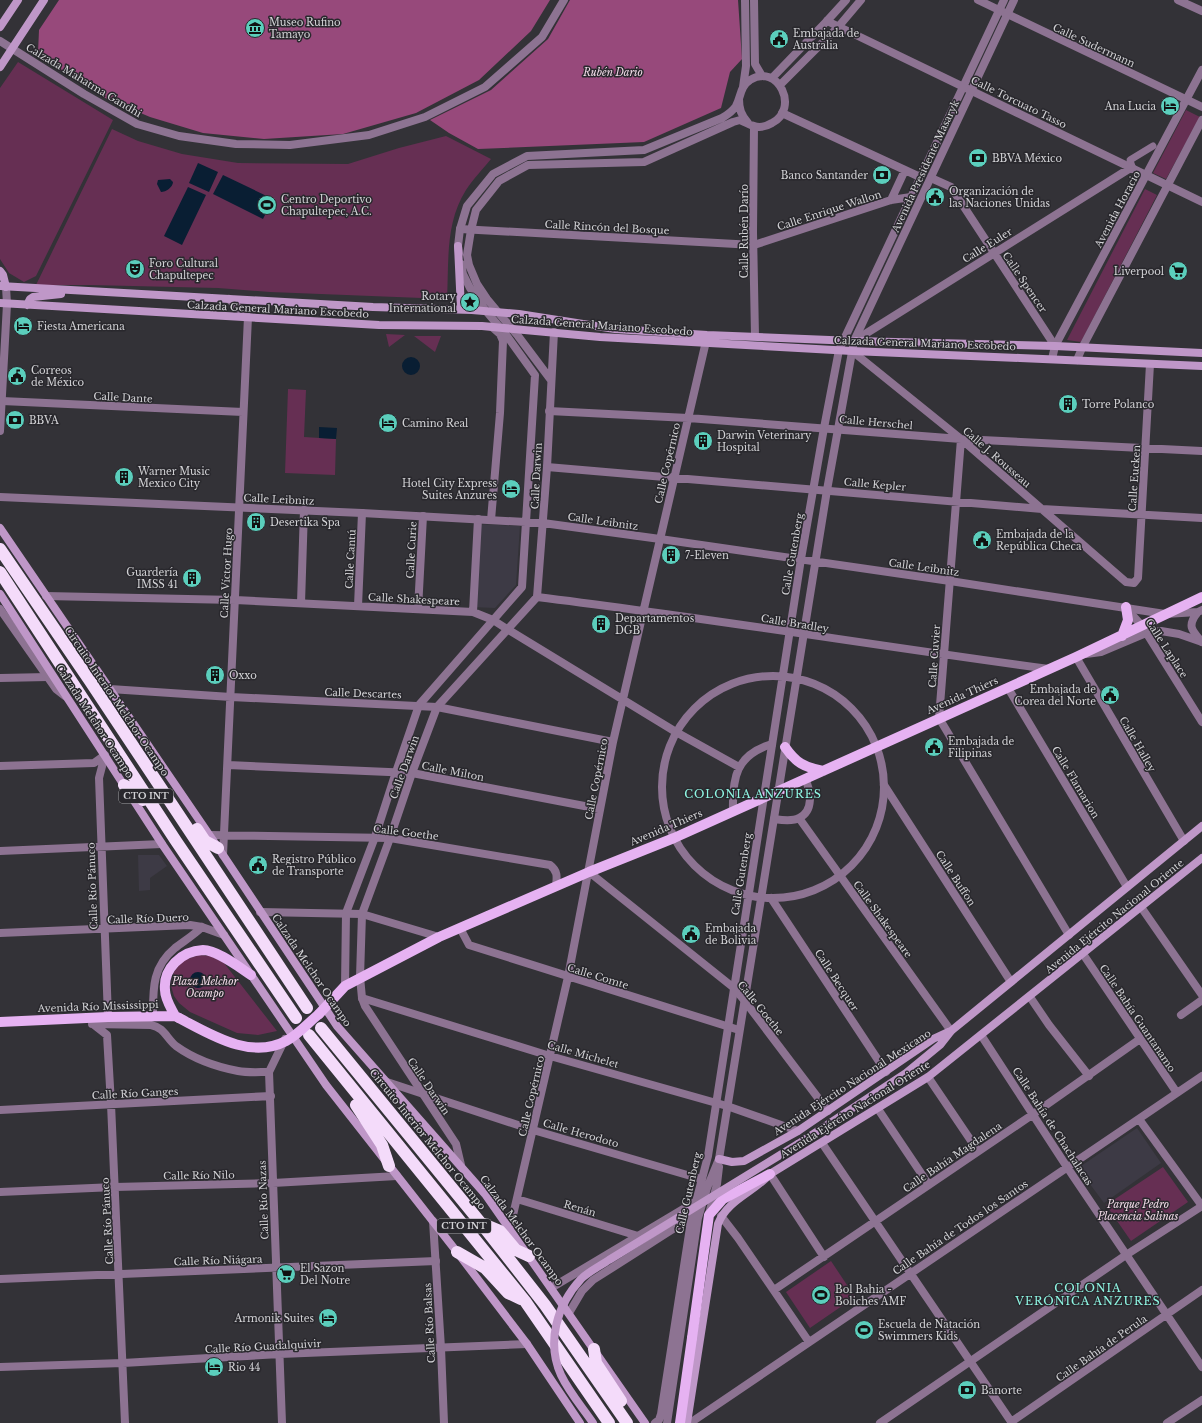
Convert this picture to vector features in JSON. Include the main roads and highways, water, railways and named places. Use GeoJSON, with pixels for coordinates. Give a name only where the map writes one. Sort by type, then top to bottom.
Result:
{"type":"FeatureCollection","features":[{"type":"Feature","properties":{"kind":"highway","name":"Circuito Interior Melchor Ocampo"},"geometry":{"type":"LineString","coordinates":[[0,549],[168,798],[307,1008]]}},
{"type":"Feature","properties":{"kind":"highway","name":"CTO INT"},"geometry":{"type":"LineString","coordinates":[[0,572],[163,822],[296,1018]]}},
{"type":"Feature","properties":{"kind":"highway"},"geometry":{"type":"LineString","coordinates":[[124,785],[139,793],[154,815],[163,822]]}},
{"type":"Feature","properties":{"kind":"highway"},"geometry":{"type":"LineString","coordinates":[[168,798],[181,807],[205,841],[220,852]]}},
{"type":"Feature","properties":{"kind":"highway","name":"Circuito Interior Melchor Ocampo"},"geometry":{"type":"LineString","coordinates":[[321,1028],[480,1222],[545,1305],[627,1423]]}},
{"type":"Feature","properties":{"kind":"highway","name":"CTO INT"},"geometry":{"type":"LineString","coordinates":[[309,1035],[349,1087],[526,1301],[609,1423]]}},
{"type":"Feature","properties":{"kind":"highway"},"geometry":{"type":"LineString","coordinates":[[349,1087],[356,1106],[382,1145],[389,1166]]}},
{"type":"Feature","properties":{"kind":"highway"},"geometry":{"type":"LineString","coordinates":[[480,1222],[500,1231],[516,1250],[529,1256]]}},
{"type":"Feature","properties":{"kind":"highway"},"geometry":{"type":"LineString","coordinates":[[457,1252],[485,1268],[508,1293],[526,1301]]}},
{"type":"Feature","properties":{"kind":"highway"},"geometry":{"type":"LineString","coordinates":[[594,1349],[596,1363],[632,1417],[633,1423]]}},
{"type":"Feature","properties":{"kind":"main road"},"geometry":{"type":"LineString","coordinates":[[0,27],[18,0]]}},
{"type":"Feature","properties":{"kind":"main road"},"geometry":{"type":"LineString","coordinates":[[0,67],[44,0]]}},
{"type":"Feature","properties":{"kind":"main road"},"geometry":{"type":"LineString","coordinates":[[458,246],[461,309]]}},
{"type":"Feature","properties":{"kind":"main road"},"geometry":{"type":"LineString","coordinates":[[0,270],[3,275],[3,286]]}},
{"type":"Feature","properties":{"kind":"main road","name":"Calzada General Mariano Escobedo"},"geometry":{"type":"LineString","coordinates":[[3,286],[373,307],[461,309],[498,312],[615,329],[707,339],[852,351],[1202,366]]}},
{"type":"Feature","properties":{"kind":"main road"},"geometry":{"type":"LineString","coordinates":[[27,305],[33,297],[61,294],[64,290]]}},
{"type":"Feature","properties":{"kind":"main road","name":"Calzada General Mariano Escobedo"},"geometry":{"type":"LineString","coordinates":[[4,303],[379,325],[512,328],[600,337],[707,339],[755,336],[854,341],[1055,346],[1202,353]]}},
{"type":"Feature","properties":{"kind":"main road","name":"Calzada Melchor Ocampo"},"geometry":{"type":"LineString","coordinates":[[0,528],[209,835],[260,912],[322,1011],[461,1165],[485,1194],[645,1423]]}},
{"type":"Feature","properties":{"kind":"main road","name":"Calzada Melchor Ocampo"},"geometry":{"type":"LineString","coordinates":[[0,594],[162,844],[326,1085],[527,1344],[580,1423]]}},
{"type":"Feature","properties":{"kind":"main road","name":"Avenida Thiers"},"geometry":{"type":"LineString","coordinates":[[286,1041],[322,1011],[345,986],[439,938],[588,872],[674,838],[733,812],[1122,636],[1144,630],[1166,614],[1202,597]]}},
{"type":"Feature","properties":{"kind":"main road"},"geometry":{"type":"LineString","coordinates":[[1122,636],[1128,625],[1126,608]]}},
{"type":"Feature","properties":{"kind":"main road"},"geometry":{"type":"LineString","coordinates":[[786,747],[792,757],[798,762],[809,768],[823,771]]}},
{"type":"Feature","properties":{"kind":"main road","name":"Avenida Ejército Nacional Oriente"},"geometry":{"type":"LineString","coordinates":[[951,1031],[1202,826]]}},
{"type":"Feature","properties":{"kind":"main road","name":"Avenida Ejército Nacional Oriente"},"geometry":{"type":"LineString","coordinates":[[687,1423],[718,1224],[721,1216],[730,1206],[756,1187],[770,1174],[928,1077],[1202,859]]}},
{"type":"Feature","properties":{"kind":"main road"},"geometry":{"type":"LineString","coordinates":[[177,1017],[171,1008],[165,991],[166,977],[174,962],[189,953],[203,950],[215,953],[251,975]]}},
{"type":"Feature","properties":{"kind":"main road","name":"Avenida Río Mississippi"},"geometry":{"type":"LineString","coordinates":[[0,1022],[108,1017],[177,1017],[215,1036],[239,1045],[268,1047],[286,1041]]}},
{"type":"Feature","properties":{"kind":"main road"},"geometry":{"type":"LineString","coordinates":[[593,1423],[568,1387],[561,1374],[556,1360],[554,1340],[557,1318],[566,1298],[582,1278],[798,1144],[906,1073],[940,1045],[951,1031]]}},
{"type":"Feature","properties":{"kind":"main road","name":"Avenida Ejército Nacional Mexicano"},"geometry":{"type":"LineString","coordinates":[[719,1159],[732,1162],[744,1161],[798,1131],[933,1040],[951,1031]]}},
{"type":"Feature","properties":{"kind":"main road"},"geometry":{"type":"LineString","coordinates":[[680,1423],[709,1215],[723,1199],[770,1174]]}},
{"type":"Feature","properties":{"kind":"water"},"geometry":{"type":"Polygon","coordinates":[[[198,163],[218,172],[209,192],[189,183],[198,163]]]}},
{"type":"Feature","properties":{"kind":"water"},"geometry":{"type":"Polygon","coordinates":[[[223,175],[273,199],[263,219],[213,194],[223,175]]]}},
{"type":"Feature","properties":{"kind":"water"},"geometry":{"type":"Polygon","coordinates":[[[170,179],[173,182],[172,186],[161,192],[157,184],[158,180],[170,179]]]}},
{"type":"Feature","properties":{"kind":"water"},"geometry":{"type":"Polygon","coordinates":[[[188,187],[206,195],[182,245],[164,236],[188,187]]]}},
{"type":"Feature","properties":{"kind":"water"},"geometry":{"type":"Polygon","coordinates":[[[411,357],[417,360],[420,366],[417,372],[411,375],[405,372],[402,366],[405,360],[411,357]]]}},
{"type":"Feature","properties":{"kind":"water"},"geometry":{"type":"Polygon","coordinates":[[[319,427],[337,428],[336,439],[319,438],[319,427]]]}},
{"type":"Feature","properties":{"kind":"water"},"geometry":{"type":"Polygon","coordinates":[[[198,972],[204,974],[206,980],[204,986],[198,988],[192,986],[190,980],[192,974],[198,972]]]}},
{"type":"Feature","properties":{"kind":"place","name":"Museo Rufino Tamayo"},"geometry":{"type":"Point","coordinates":[255,28]}},
{"type":"Feature","properties":{"kind":"place","name":"Embajada de Australia"},"geometry":{"type":"Point","coordinates":[779,39]}},
{"type":"Feature","properties":{"kind":"place","name":"Ana Lucia"},"geometry":{"type":"Point","coordinates":[1170,106]}},
{"type":"Feature","properties":{"kind":"place","name":"BBVA México"},"geometry":{"type":"Point","coordinates":[978,158]}},
{"type":"Feature","properties":{"kind":"place","name":"Banco Santander"},"geometry":{"type":"Point","coordinates":[882,175]}},
{"type":"Feature","properties":{"kind":"place","name":"Organización de las Naciones Unidas"},"geometry":{"type":"Point","coordinates":[935,197]}},
{"type":"Feature","properties":{"kind":"place","name":"Centro Deportivo Chapultepec, A.C."},"geometry":{"type":"Point","coordinates":[267,205]}},
{"type":"Feature","properties":{"kind":"place","name":"Foro Cultural Chapultepec"},"geometry":{"type":"Point","coordinates":[135,269]}},
{"type":"Feature","properties":{"kind":"place","name":"Liverpool"},"geometry":{"type":"Point","coordinates":[1178,271]}},
{"type":"Feature","properties":{"kind":"place","name":"Rotary International"},"geometry":{"type":"Point","coordinates":[470,302]}},
{"type":"Feature","properties":{"kind":"place","name":"Fiesta Americana"},"geometry":{"type":"Point","coordinates":[23,326]}},
{"type":"Feature","properties":{"kind":"place","name":"Correos de México"},"geometry":{"type":"Point","coordinates":[17,376]}},
{"type":"Feature","properties":{"kind":"place","name":"Torre Polanco"},"geometry":{"type":"Point","coordinates":[1068,404]}},
{"type":"Feature","properties":{"kind":"place","name":"BBVA"},"geometry":{"type":"Point","coordinates":[15,420]}},
{"type":"Feature","properties":{"kind":"place","name":"Camino Real"},"geometry":{"type":"Point","coordinates":[388,423]}},
{"type":"Feature","properties":{"kind":"place","name":"Darwin Veterinary Hospital"},"geometry":{"type":"Point","coordinates":[703,441]}},
{"type":"Feature","properties":{"kind":"place","name":"Warner Music Mexico City"},"geometry":{"type":"Point","coordinates":[124,477]}},
{"type":"Feature","properties":{"kind":"place","name":"Hotel City Express Suites Anzures"},"geometry":{"type":"Point","coordinates":[511,489]}},
{"type":"Feature","properties":{"kind":"place","name":"Desertika Spa"},"geometry":{"type":"Point","coordinates":[256,522]}},
{"type":"Feature","properties":{"kind":"place","name":"Embajada de la República Checa"},"geometry":{"type":"Point","coordinates":[982,540]}},
{"type":"Feature","properties":{"kind":"place","name":"7-Eleven"},"geometry":{"type":"Point","coordinates":[671,555]}},
{"type":"Feature","properties":{"kind":"place","name":"Guardería IMSS 41"},"geometry":{"type":"Point","coordinates":[192,578]}},
{"type":"Feature","properties":{"kind":"place","name":"Departamentos DGB"},"geometry":{"type":"Point","coordinates":[601,624]}},
{"type":"Feature","properties":{"kind":"place","name":"Oxxo"},"geometry":{"type":"Point","coordinates":[215,675]}},
{"type":"Feature","properties":{"kind":"place","name":"Embajada de Corea del Norte"},"geometry":{"type":"Point","coordinates":[1110,695]}},
{"type":"Feature","properties":{"kind":"place","name":"Embajada de Filipinas"},"geometry":{"type":"Point","coordinates":[934,747]}},
{"type":"Feature","properties":{"kind":"place","name":"Registro Público de Transporte"},"geometry":{"type":"Point","coordinates":[258,865]}},
{"type":"Feature","properties":{"kind":"place","name":"Embajada de Bolivia"},"geometry":{"type":"Point","coordinates":[691,934]}},
{"type":"Feature","properties":{"kind":"place","name":"El Sazon Del Notre"},"geometry":{"type":"Point","coordinates":[286,1274]}},
{"type":"Feature","properties":{"kind":"place","name":"Bol Bahia - Boliches AMF"},"geometry":{"type":"Point","coordinates":[821,1295]}},
{"type":"Feature","properties":{"kind":"place","name":"Armonik Suites"},"geometry":{"type":"Point","coordinates":[328,1318]}},
{"type":"Feature","properties":{"kind":"place","name":"Escuela de Natación Swimmers Kids"},"geometry":{"type":"Point","coordinates":[864,1330]}},
{"type":"Feature","properties":{"kind":"place","name":"Rio 44"},"geometry":{"type":"Point","coordinates":[214,1367]}},
{"type":"Feature","properties":{"kind":"place","name":"Banorte"},"geometry":{"type":"Point","coordinates":[967,1390]}},
{"type":"Feature","properties":{"kind":"district","name":"COLONIA ANZURES"},"geometry":{"type":"Point","coordinates":[753,794]}},
{"type":"Feature","properties":{"kind":"district","name":"COLONIA VERÓNICA ANZURES"},"geometry":{"type":"Point","coordinates":[1088,1294]}},
{"type":"Feature","properties":{"kind":"park label","name":"Rubén Dario"},"geometry":{"type":"Point","coordinates":[613,72]}},
{"type":"Feature","properties":{"kind":"park label","name":"Plaza Melchor Ocampo"},"geometry":{"type":"Point","coordinates":[205,986]}},
{"type":"Feature","properties":{"kind":"park label","name":"Parque Pedro Placencia Salinas"},"geometry":{"type":"Point","coordinates":[1138,1210]}}]}
